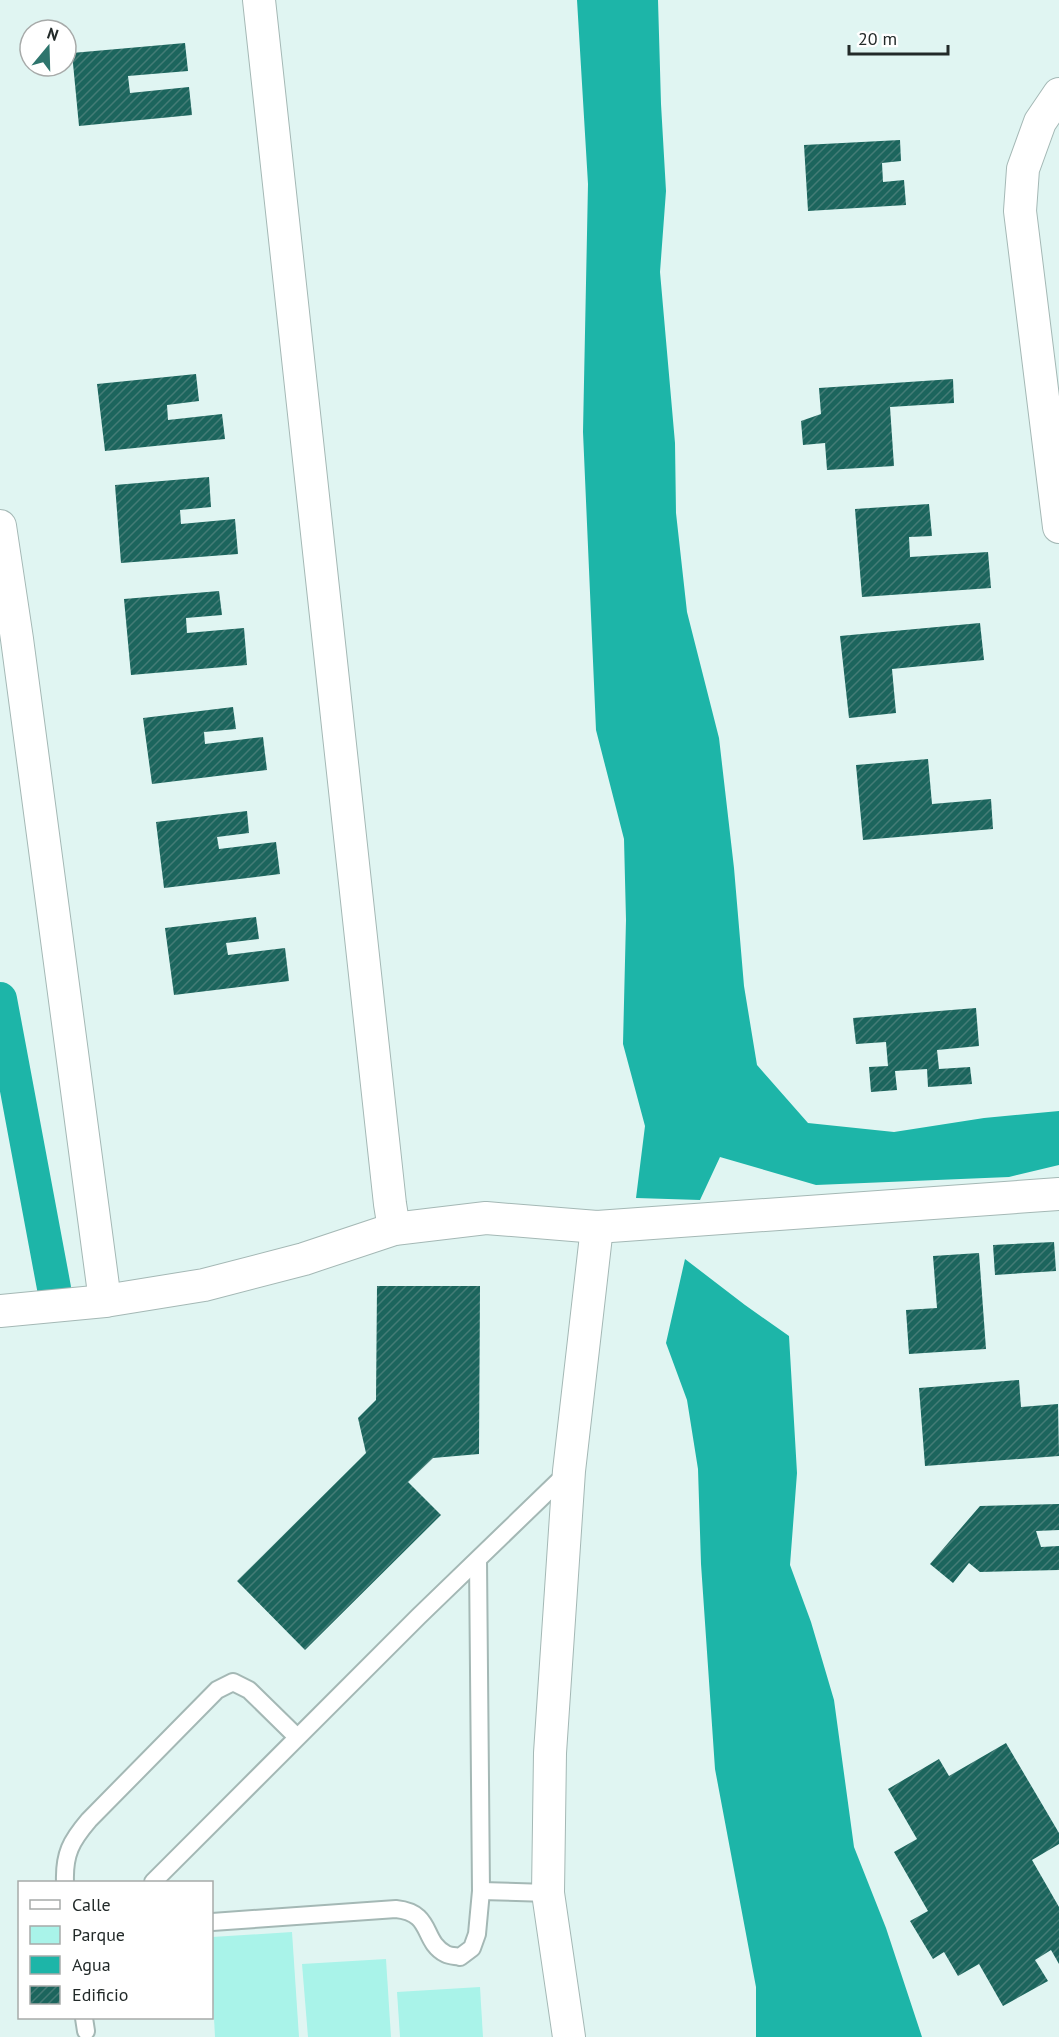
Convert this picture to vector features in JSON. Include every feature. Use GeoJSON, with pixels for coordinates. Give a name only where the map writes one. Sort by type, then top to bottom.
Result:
{"type":"FeatureCollection","features":[{"type":"Feature","properties":{"kind":"street"},"geometry":{"type":"LineString","coordinates":[[259,0],[388,1192],[394,1229]]}},
{"type":"Feature","properties":{"kind":"street"},"geometry":{"type":"LineString","coordinates":[[1059,94],[1040,122],[1023,169],[1020,211],[1059,527]]}},
{"type":"Feature","properties":{"kind":"street"},"geometry":{"type":"LineString","coordinates":[[0,525],[105,1301]]}},
{"type":"Feature","properties":{"kind":"street"},"geometry":{"type":"LineString","coordinates":[[0,1311],[105,1301],[204,1285],[304,1259],[394,1229],[486,1218],[597,1227],[1059,1194]]}},
{"type":"Feature","properties":{"kind":"street"},"geometry":{"type":"LineString","coordinates":[[569,2037],[548,1893],[549,1753],[569,1471],[597,1227]]}},
{"type":"Feature","properties":{"kind":"lane"},"geometry":{"type":"LineString","coordinates":[[154,1881],[419,1616],[569,1471]]}},
{"type":"Feature","properties":{"kind":"lane"},"geometry":{"type":"LineString","coordinates":[[213,1922],[396,1909],[408,1911],[420,1917],[435,1945],[447,1955],[460,1957],[472,1948],[477,1934],[481,1891],[478,1560]]}},
{"type":"Feature","properties":{"kind":"lane"},"geometry":{"type":"LineString","coordinates":[[65,1881],[64,1864],[73,1840],[89,1820],[217,1690],[233,1682],[249,1690],[297,1737]]}},
{"type":"Feature","properties":{"kind":"lane"},"geometry":{"type":"LineString","coordinates":[[481,1891],[548,1893]]}},
{"type":"Feature","properties":{"kind":"green space"},"geometry":{"type":"Polygon","coordinates":[[[292,1932],[299,2037],[215,2037],[213,1937],[292,1932]]]}},
{"type":"Feature","properties":{"kind":"green space"},"geometry":{"type":"Polygon","coordinates":[[[386,1959],[391,2037],[308,2037],[302,1964],[386,1959]]]}},
{"type":"Feature","properties":{"kind":"green space"},"geometry":{"type":"Polygon","coordinates":[[[480,1987],[483,2037],[400,2037],[397,1992],[480,1987]]]}},
{"type":"Feature","properties":{"kind":"water"},"geometry":{"type":"Polygon","coordinates":[[[577,0],[658,0],[666,191],[660,272],[675,443],[676,513],[687,612],[719,738],[734,868],[744,986],[757,1065],[808,1123],[894,1132],[984,1118],[1059,1111],[1059,1165],[1009,1177],[816,1185],[720,1157],[700,1200],[636,1198],[645,1126],[623,1044],[626,920],[624,839],[596,730],[583,432],[588,184],[577,0]]]}},
{"type":"Feature","properties":{"kind":"water"},"geometry":{"type":"Polygon","coordinates":[[[685,1259],[789,1336],[797,1473],[790,1565],[811,1622],[834,1700],[854,1847],[886,1928],[922,2037],[756,2037],[756,1987],[715,1769],[701,1564],[698,1469],[687,1400],[666,1343],[685,1259]]]}},
{"type":"Feature","properties":{"kind":"building"},"geometry":{"type":"Polygon","coordinates":[[[185,43],[188,71],[128,76],[130,93],[189,87],[192,115],[79,126],[74,78],[78,78],[78,52],[185,43]]]}},
{"type":"Feature","properties":{"kind":"building"},"geometry":{"type":"Polygon","coordinates":[[[900,140],[901,161],[882,163],[883,182],[904,180],[906,205],[808,211],[804,145],[900,140]]]}},
{"type":"Feature","properties":{"kind":"building"},"geometry":{"type":"Polygon","coordinates":[[[196,374],[199,401],[167,405],[168,420],[222,414],[225,439],[105,451],[97,384],[196,374]]]}},
{"type":"Feature","properties":{"kind":"building"},"geometry":{"type":"Polygon","coordinates":[[[953,379],[954,403],[890,407],[894,466],[827,470],[825,443],[803,445],[801,421],[821,414],[819,388],[953,379]]]}},
{"type":"Feature","properties":{"kind":"building"},"geometry":{"type":"Polygon","coordinates":[[[209,477],[211,507],[180,510],[181,524],[235,519],[238,554],[121,563],[115,485],[209,477]]]}},
{"type":"Feature","properties":{"kind":"building"},"geometry":{"type":"Polygon","coordinates":[[[929,504],[932,536],[909,537],[910,557],[988,552],[991,588],[862,597],[855,509],[929,504]]]}},
{"type":"Feature","properties":{"kind":"building"},"geometry":{"type":"Polygon","coordinates":[[[219,591],[222,615],[186,618],[187,633],[244,628],[247,665],[131,675],[124,599],[219,591]]]}},
{"type":"Feature","properties":{"kind":"building"},"geometry":{"type":"Polygon","coordinates":[[[980,623],[984,660],[892,669],[896,713],[849,718],[840,636],[980,623]]]}},
{"type":"Feature","properties":{"kind":"building"},"geometry":{"type":"Polygon","coordinates":[[[233,707],[236,729],[204,732],[205,744],[263,737],[267,770],[152,784],[143,718],[233,707]]]}},
{"type":"Feature","properties":{"kind":"building"},"geometry":{"type":"Polygon","coordinates":[[[928,759],[932,804],[991,799],[993,829],[863,840],[856,765],[928,759]]]}},
{"type":"Feature","properties":{"kind":"building"},"geometry":{"type":"Polygon","coordinates":[[[247,811],[249,833],[217,837],[219,849],[276,842],[280,874],[164,888],[156,822],[247,811]]]}},
{"type":"Feature","properties":{"kind":"building"},"geometry":{"type":"Polygon","coordinates":[[[256,917],[259,939],[226,943],[228,955],[285,948],[289,981],[174,995],[165,928],[256,917]]]}},
{"type":"Feature","properties":{"kind":"building"},"geometry":{"type":"Polygon","coordinates":[[[976,1008],[979,1046],[937,1050],[939,1069],[970,1067],[972,1084],[928,1087],[927,1069],[895,1071],[897,1090],[871,1092],[869,1067],[888,1066],[886,1042],[856,1044],[853,1018],[976,1008]]]}},
{"type":"Feature","properties":{"kind":"building"},"geometry":{"type":"Polygon","coordinates":[[[1054,1242],[1056,1271],[995,1275],[993,1245],[1054,1242]]]}},
{"type":"Feature","properties":{"kind":"building"},"geometry":{"type":"Polygon","coordinates":[[[979,1253],[986,1349],[909,1354],[906,1310],[937,1308],[933,1256],[979,1253]]]}},
{"type":"Feature","properties":{"kind":"building"},"geometry":{"type":"Polygon","coordinates":[[[377,1286],[480,1286],[479,1454],[433,1458],[408,1482],[441,1515],[305,1650],[237,1581],[366,1453],[358,1418],[376,1400],[377,1286]]]}},
{"type":"Feature","properties":{"kind":"building"},"geometry":{"type":"Polygon","coordinates":[[[1019,1380],[1021,1407],[1058,1404],[1059,1456],[925,1466],[919,1388],[1019,1380]]]}},
{"type":"Feature","properties":{"kind":"building"},"geometry":{"type":"Polygon","coordinates":[[[1059,1504],[1059,1530],[1036,1531],[1041,1547],[1059,1546],[1059,1570],[980,1572],[969,1563],[953,1583],[930,1564],[980,1506],[1059,1504]]]}},
{"type":"Feature","properties":{"kind":"building"},"geometry":{"type":"Polygon","coordinates":[[[1006,1743],[1059,1833],[1059,1844],[1032,1860],[1059,1907],[1059,1964],[1051,1950],[1035,1960],[1048,1981],[1003,2006],[979,1964],[958,1976],[944,1952],[933,1959],[910,1921],[928,1911],[894,1852],[917,1839],[888,1789],[939,1759],[949,1776],[1006,1743]]]}},
{"type":"Feature","properties":{"kind":"waterway"},"geometry":{"type":"LineString","coordinates":[[0,999],[54,1288]]}}]}
